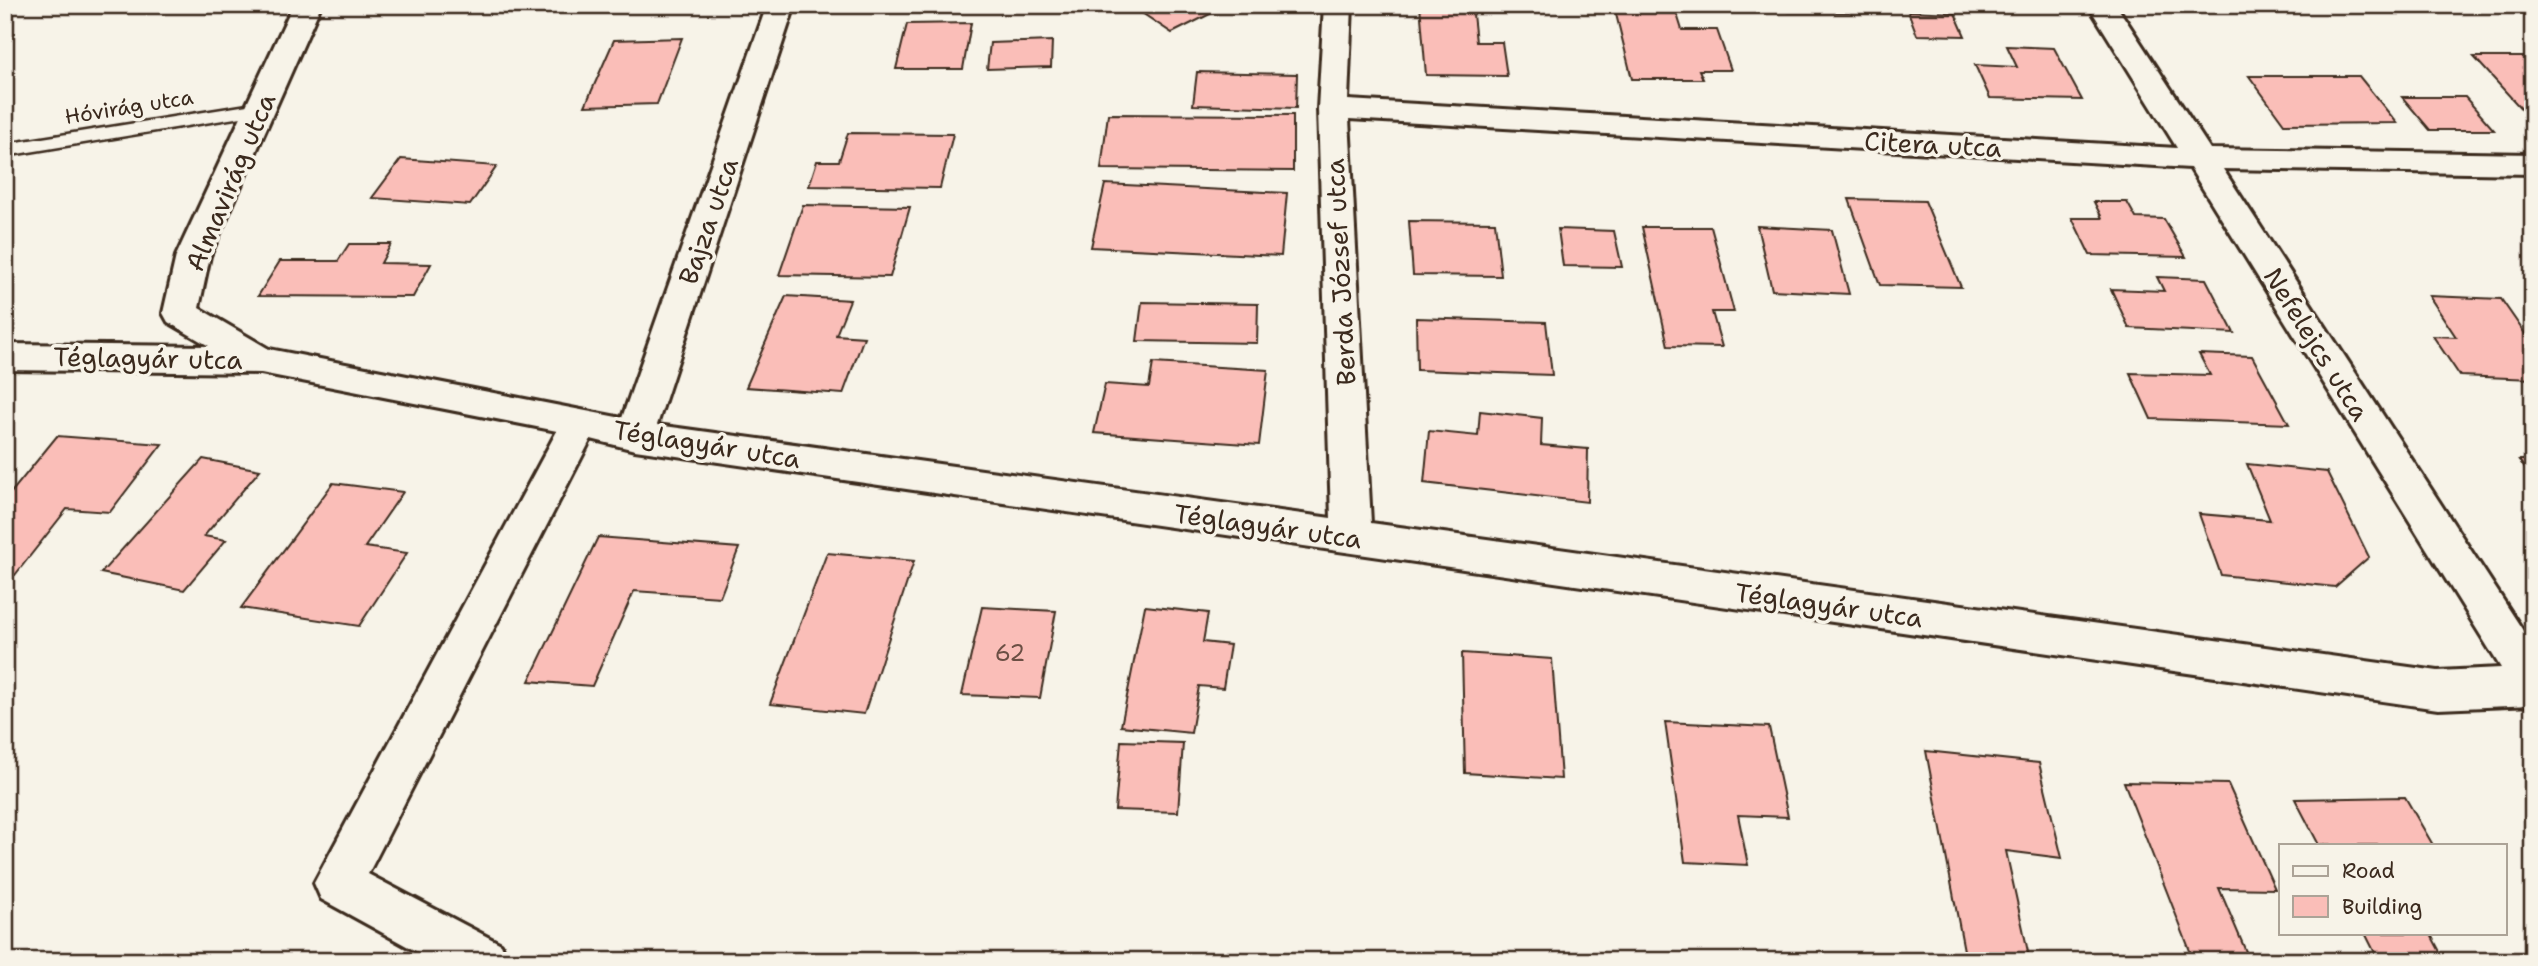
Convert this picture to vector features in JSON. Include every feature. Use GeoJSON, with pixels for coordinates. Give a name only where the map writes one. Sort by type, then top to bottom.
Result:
{"type":"FeatureCollection","features":[{"type":"Feature","properties":{"kind":"street","name":"Almavirág utca"},"geometry":{"type":"LineString","coordinates":[[261,360],[180,313],[193,256],[307,5]]}},
{"type":"Feature","properties":{"kind":"street","name":"Bajza utca"},"geometry":{"type":"LineString","coordinates":[[635,436],[781,5]]}},
{"type":"Feature","properties":{"kind":"street","name":"Berda József utca"},"geometry":{"type":"LineString","coordinates":[[1338,5],[1333,109],[1352,538]]}},
{"type":"Feature","properties":{"kind":"street","name":"Nefelejcs utca"},"geometry":{"type":"LineString","coordinates":[[2102,5],[2533,684]]}},
{"type":"Feature","properties":{"kind":"street","name":"Citera utca"},"geometry":{"type":"LineString","coordinates":[[1333,109],[2200,159],[2533,164]]}},
{"type":"Feature","properties":{"kind":"street","name":"Téglagyár utca"},"geometry":{"type":"LineString","coordinates":[[5,357],[261,360],[581,422],[635,436],[2438,690],[2533,684]]}},
{"type":"Feature","properties":{"kind":"street"},"geometry":{"type":"LineString","coordinates":[[484,961],[338,883],[581,422]]}},
{"type":"Feature","properties":{"kind":"lane","name":"Hóvirág utca"},"geometry":{"type":"LineString","coordinates":[[5,150],[260,109]]}},
{"type":"Feature","properties":{"kind":"building"},"geometry":{"type":"Polygon","coordinates":[[[1130,5],[1211,5],[1218,10],[1172,33],[1130,5]]]}},
{"type":"Feature","properties":{"kind":"building"},"geometry":{"type":"Polygon","coordinates":[[[1420,5],[1472,5],[1476,42],[1502,42],[1507,76],[1426,75],[1420,5]]]}},
{"type":"Feature","properties":{"kind":"building"},"geometry":{"type":"Polygon","coordinates":[[[1786,5],[1849,5],[1852,12],[1789,12],[1786,5]]]}},
{"type":"Feature","properties":{"kind":"building"},"geometry":{"type":"Polygon","coordinates":[[[1615,10],[1676,11],[1682,30],[1717,30],[1731,70],[1699,70],[1703,79],[1632,79],[1615,10]]]}},
{"type":"Feature","properties":{"kind":"building"},"geometry":{"type":"Polygon","coordinates":[[[1908,11],[1955,13],[1965,36],[1917,35],[1908,11]]]}},
{"type":"Feature","properties":{"kind":"building"},"geometry":{"type":"Polygon","coordinates":[[[971,23],[963,69],[896,69],[907,24],[971,23]]]}},
{"type":"Feature","properties":{"kind":"building"},"geometry":{"type":"Polygon","coordinates":[[[682,38],[657,104],[585,106],[614,40],[682,38]]]}},
{"type":"Feature","properties":{"kind":"building"},"geometry":{"type":"Polygon","coordinates":[[[1052,41],[1051,67],[987,69],[990,43],[1052,41]]]}},
{"type":"Feature","properties":{"kind":"building"},"geometry":{"type":"Polygon","coordinates":[[[2007,46],[2054,48],[2082,100],[1990,98],[1975,65],[2017,67],[2007,46]]]}},
{"type":"Feature","properties":{"kind":"building"},"geometry":{"type":"Polygon","coordinates":[[[2474,57],[2533,57],[2533,113],[2525,113],[2474,57]]]}},
{"type":"Feature","properties":{"kind":"building"},"geometry":{"type":"Polygon","coordinates":[[[1197,72],[1297,74],[1296,108],[1193,105],[1197,72]]]}},
{"type":"Feature","properties":{"kind":"building"},"geometry":{"type":"Polygon","coordinates":[[[2249,76],[2359,76],[2397,123],[2284,124],[2249,76]]]}},
{"type":"Feature","properties":{"kind":"building"},"geometry":{"type":"Polygon","coordinates":[[[2402,97],[2465,97],[2494,130],[2430,130],[2402,97]]]}},
{"type":"Feature","properties":{"kind":"building"},"geometry":{"type":"Polygon","coordinates":[[[1108,114],[1293,115],[1293,171],[1101,169],[1108,114]]]}},
{"type":"Feature","properties":{"kind":"building"},"geometry":{"type":"Polygon","coordinates":[[[848,133],[953,134],[940,188],[809,186],[817,161],[839,161],[848,133]]]}},
{"type":"Feature","properties":{"kind":"building"},"geometry":{"type":"Polygon","coordinates":[[[401,159],[497,166],[470,205],[372,198],[401,159]]]}},
{"type":"Feature","properties":{"kind":"building"},"geometry":{"type":"Polygon","coordinates":[[[1105,184],[1287,193],[1281,256],[1091,247],[1105,184]]]}},
{"type":"Feature","properties":{"kind":"building"},"geometry":{"type":"Polygon","coordinates":[[[1849,199],[1925,201],[1961,287],[1880,285],[1849,199]]]}},
{"type":"Feature","properties":{"kind":"building"},"geometry":{"type":"Polygon","coordinates":[[[2094,202],[2127,202],[2136,218],[2164,219],[2186,257],[2090,255],[2072,218],[2102,218],[2094,202]]]}},
{"type":"Feature","properties":{"kind":"building"},"geometry":{"type":"Polygon","coordinates":[[[803,205],[910,207],[890,277],[779,275],[803,205]]]}},
{"type":"Feature","properties":{"kind":"building"},"geometry":{"type":"Polygon","coordinates":[[[1409,221],[1495,222],[1501,276],[1413,275],[1409,221]]]}},
{"type":"Feature","properties":{"kind":"building"},"geometry":{"type":"Polygon","coordinates":[[[1757,226],[1832,230],[1849,294],[1772,290],[1757,226]]]}},
{"type":"Feature","properties":{"kind":"building"},"geometry":{"type":"Polygon","coordinates":[[[1642,227],[1711,227],[1734,312],[1712,312],[1722,347],[1668,346],[1642,227]]]}},
{"type":"Feature","properties":{"kind":"building"},"geometry":{"type":"Polygon","coordinates":[[[1558,229],[1614,231],[1622,267],[1563,266],[1558,229]]]}},
{"type":"Feature","properties":{"kind":"building"},"geometry":{"type":"Polygon","coordinates":[[[349,244],[391,244],[381,263],[431,264],[413,297],[258,296],[280,261],[338,261],[349,244]]]}},
{"type":"Feature","properties":{"kind":"building"},"geometry":{"type":"Polygon","coordinates":[[[2157,277],[2206,279],[2234,333],[2129,328],[2111,289],[2164,291],[2157,277]]]}},
{"type":"Feature","properties":{"kind":"building"},"geometry":{"type":"Polygon","coordinates":[[[786,296],[850,300],[836,335],[864,337],[843,394],[746,387],[786,296]]]}},
{"type":"Feature","properties":{"kind":"building"},"geometry":{"type":"Polygon","coordinates":[[[2429,296],[2501,299],[2526,335],[2533,335],[2533,379],[2460,376],[2433,336],[2456,337],[2429,296]]]}},
{"type":"Feature","properties":{"kind":"building"},"geometry":{"type":"Polygon","coordinates":[[[1142,302],[1258,304],[1257,343],[1137,341],[1142,302]]]}},
{"type":"Feature","properties":{"kind":"building"},"geometry":{"type":"Polygon","coordinates":[[[1416,318],[1546,322],[1552,375],[1417,370],[1416,318]]]}},
{"type":"Feature","properties":{"kind":"building"},"geometry":{"type":"Polygon","coordinates":[[[2199,354],[2252,356],[2289,424],[2151,419],[2130,373],[2210,375],[2199,354]]]}},
{"type":"Feature","properties":{"kind":"building"},"geometry":{"type":"Polygon","coordinates":[[[1153,363],[1268,370],[1259,445],[1094,433],[1105,384],[1149,387],[1153,363]]]}},
{"type":"Feature","properties":{"kind":"building"},"geometry":{"type":"Polygon","coordinates":[[[1480,411],[1542,418],[1541,445],[1588,449],[1587,502],[1424,483],[1429,431],[1478,436],[1480,411]]]}},
{"type":"Feature","properties":{"kind":"building"},"geometry":{"type":"Polygon","coordinates":[[[57,436],[162,444],[110,512],[67,509],[15,575],[5,574],[5,500],[57,436]]]}},
{"type":"Feature","properties":{"kind":"building"},"geometry":{"type":"Polygon","coordinates":[[[203,459],[260,470],[204,536],[226,540],[184,590],[101,573],[203,459]]]}},
{"type":"Feature","properties":{"kind":"building"},"geometry":{"type":"Polygon","coordinates":[[[2519,460],[2533,460],[2533,480],[2519,460]]]}},
{"type":"Feature","properties":{"kind":"building"},"geometry":{"type":"Polygon","coordinates":[[[2247,464],[2327,472],[2369,557],[2335,587],[2221,575],[2199,514],[2270,520],[2247,464]]]}},
{"type":"Feature","properties":{"kind":"building"},"geometry":{"type":"Polygon","coordinates":[[[333,483],[403,492],[365,547],[407,553],[359,626],[241,608],[333,483]]]}},
{"type":"Feature","properties":{"kind":"building"},"geometry":{"type":"Polygon","coordinates":[[[598,537],[739,548],[720,597],[634,591],[592,686],[529,681],[598,537]]]}},
{"type":"Feature","properties":{"kind":"building"},"geometry":{"type":"Polygon","coordinates":[[[827,553],[914,561],[864,714],[770,704],[827,553]]]}},
{"type":"Feature","properties":{"kind":"building"},"geometry":{"type":"Polygon","coordinates":[[[1145,606],[1208,613],[1203,642],[1230,645],[1223,688],[1199,686],[1191,733],[1121,726],[1145,606]]]}},
{"type":"Feature","properties":{"kind":"building"},"geometry":{"type":"Polygon","coordinates":[[[982,607],[1056,611],[1040,698],[962,695],[982,607]]]}},
{"type":"Feature","properties":{"kind":"building"},"geometry":{"type":"Polygon","coordinates":[[[1462,653],[1552,659],[1561,779],[1465,773],[1462,653]]]}},
{"type":"Feature","properties":{"kind":"building"},"geometry":{"type":"Polygon","coordinates":[[[1665,722],[1769,727],[1788,817],[1738,815],[1748,865],[1685,862],[1665,722]]]}},
{"type":"Feature","properties":{"kind":"building"},"geometry":{"type":"Polygon","coordinates":[[[1121,741],[1183,743],[1178,812],[1115,810],[1121,741]]]}},
{"type":"Feature","properties":{"kind":"building"},"geometry":{"type":"Polygon","coordinates":[[[1926,751],[2039,763],[2062,858],[2006,851],[2030,961],[1966,961],[1926,751]]]}},
{"type":"Feature","properties":{"kind":"building"},"geometry":{"type":"Polygon","coordinates":[[[2124,782],[2228,784],[2275,889],[2219,888],[2250,961],[2194,961],[2124,782]]]}},
{"type":"Feature","properties":{"kind":"building"},"geometry":{"type":"Polygon","coordinates":[[[2405,797],[2432,844],[2318,844],[2295,799],[2405,797]]]}},
{"type":"Feature","properties":{"kind":"building"},"geometry":{"type":"Polygon","coordinates":[[[2366,934],[2431,934],[2445,961],[2379,961],[2366,934]]]}}]}
